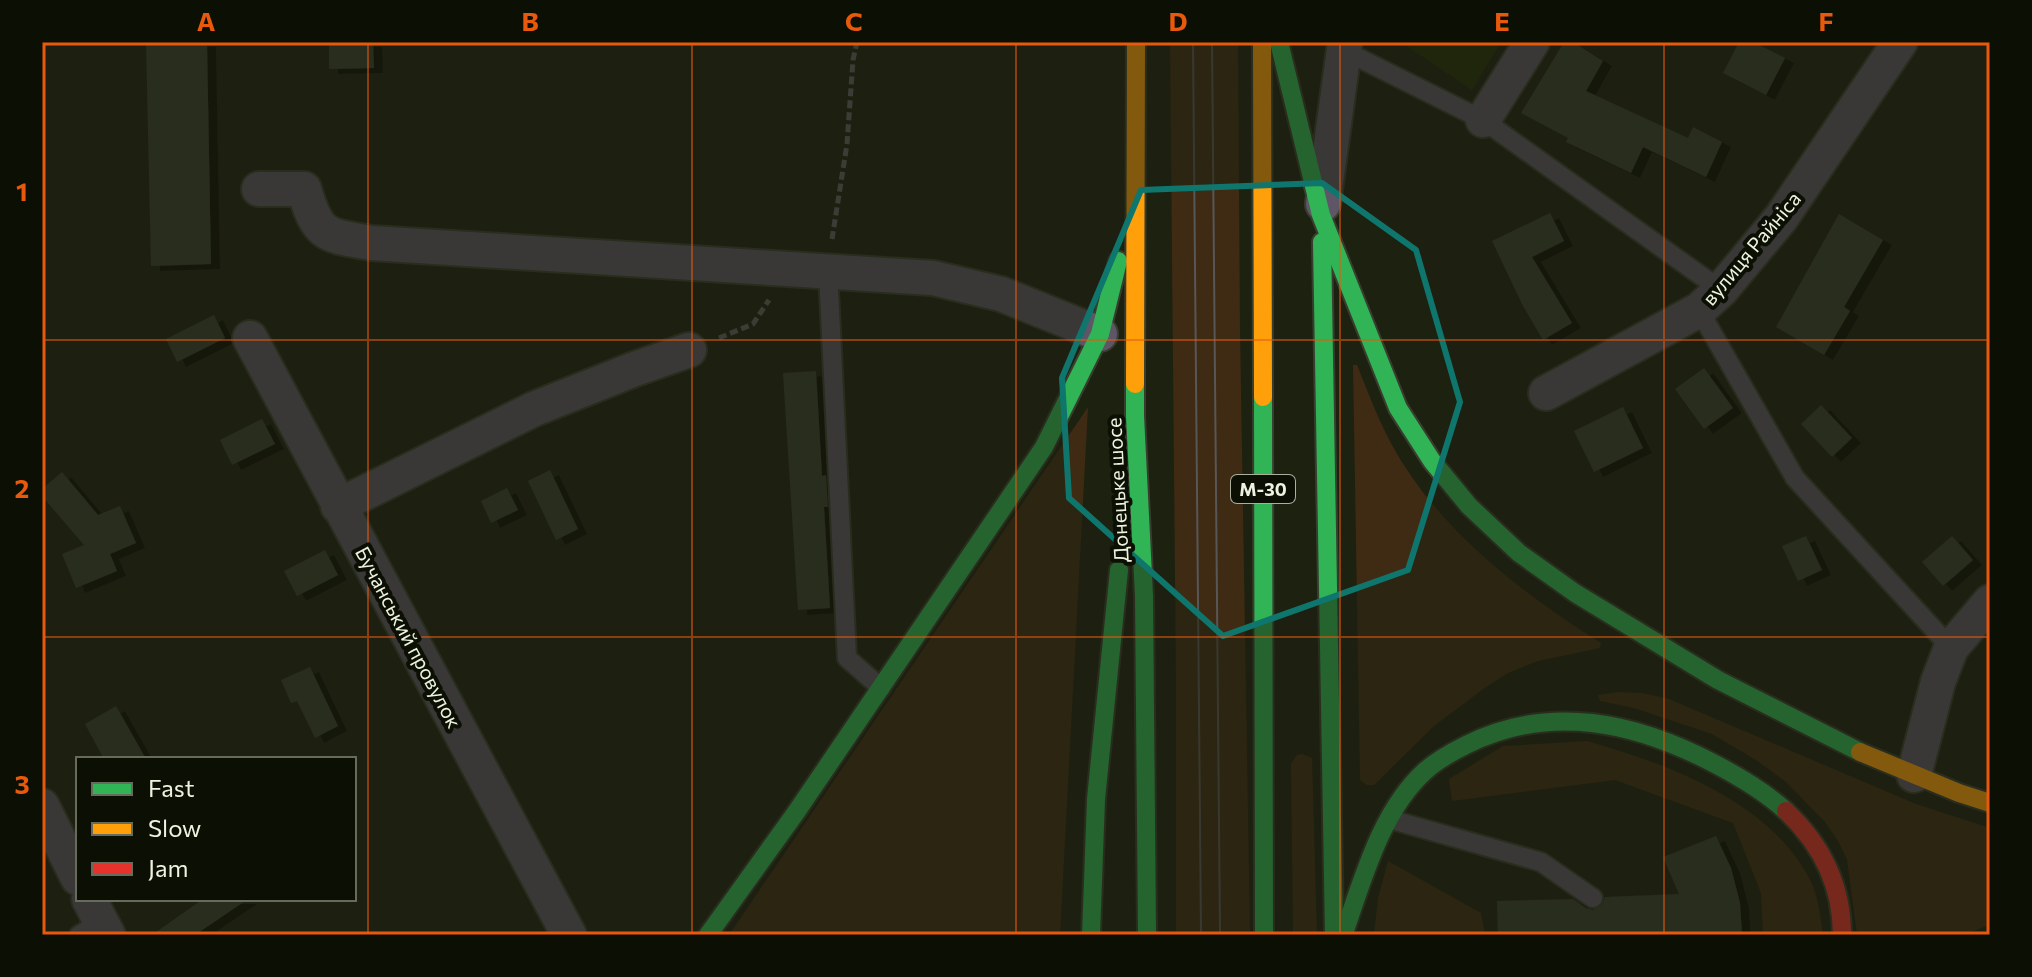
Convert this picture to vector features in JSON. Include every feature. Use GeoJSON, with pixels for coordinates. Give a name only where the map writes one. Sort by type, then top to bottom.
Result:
{"type":"FeatureCollection","features":[{"type":"Feature","properties":{"kind":"highway","name":"Донецьке шосе"},"geometry":{"type":"LineString","coordinates":[[1136,42],[1135,416],[1144,596],[1147,935]]}},
{"type":"Feature","properties":{"kind":"highway","name":"М-30"},"geometry":{"type":"LineString","coordinates":[[1262,42],[1264,935]]}},
{"type":"Feature","properties":{"kind":"highway"},"geometry":{"type":"LineString","coordinates":[[1279,42],[1321,215],[1398,408],[1432,461],[1469,506],[1519,553],[1575,593],[1718,680],[1855,750],[1990,803]]}},
{"type":"Feature","properties":{"kind":"highway"},"geometry":{"type":"LineString","coordinates":[[708,935],[797,811],[1044,447],[1100,334],[1134,192]]}},
{"type":"Feature","properties":{"kind":"highway"},"geometry":{"type":"LineString","coordinates":[[1321,215],[1334,935]]}},
{"type":"Feature","properties":{"kind":"highway"},"geometry":{"type":"LineString","coordinates":[[1306,415],[1324,339]]}},
{"type":"Feature","properties":{"kind":"highway"},"geometry":{"type":"LineString","coordinates":[[1091,935],[1096,799],[1135,416]]}},
{"type":"Feature","properties":{"kind":"highway"},"geometry":{"type":"LineString","coordinates":[[1263,596],[1281,521]]}},
{"type":"Feature","properties":{"kind":"highway"},"geometry":{"type":"LineString","coordinates":[[1343,935],[1372,852],[1396,805],[1427,769],[1463,746],[1499,730],[1560,721],[1596,723],[1647,734],[1728,771],[1773,801],[1795,820],[1828,867],[1842,909],[1842,935]]}},
{"type":"Feature","properties":{"kind":"street"},"geometry":{"type":"LineString","coordinates":[[1483,120],[1532,42]]}},
{"type":"Feature","properties":{"kind":"street","name":"вулиця Райніса"},"geometry":{"type":"LineString","coordinates":[[1546,393],[1710,300],[1781,218],[1900,42]]}},
{"type":"Feature","properties":{"kind":"street"},"geometry":{"type":"LineString","coordinates":[[1321,215],[1345,46]]}},
{"type":"Feature","properties":{"kind":"street"},"geometry":{"type":"LineString","coordinates":[[259,189],[304,189],[312,218],[330,236],[371,243],[933,278],[1001,294],[1100,334]]}},
{"type":"Feature","properties":{"kind":"street","name":"Бучанський провулок"},"geometry":{"type":"LineString","coordinates":[[250,338],[569,935]]}},
{"type":"Feature","properties":{"kind":"street"},"geometry":{"type":"LineString","coordinates":[[338,506],[534,409],[689,350]]}},
{"type":"Feature","properties":{"kind":"street"},"geometry":{"type":"LineString","coordinates":[[1914,775],[1934,696],[1951,648],[1990,602]]}},
{"type":"Feature","properties":{"kind":"street"},"geometry":{"type":"LineString","coordinates":[[42,806],[76,874]]}},
{"type":"Feature","properties":{"kind":"lane"},"geometry":{"type":"LineString","coordinates":[[1345,46],[1483,120],[1710,300],[1795,478],[1951,648]]}},
{"type":"Feature","properties":{"kind":"lane"},"geometry":{"type":"LineString","coordinates":[[828,271],[847,658],[881,688]]}},
{"type":"Feature","properties":{"kind":"lane"},"geometry":{"type":"LineString","coordinates":[[1389,819],[1541,862],[1593,898]]}},
{"type":"Feature","properties":{"kind":"path"},"geometry":{"type":"LineString","coordinates":[[828,271],[847,144],[857,42]]}},
{"type":"Feature","properties":{"kind":"path"},"geometry":{"type":"LineString","coordinates":[[689,350],[753,324],[770,298],[776,268]]}},
{"type":"Feature","properties":{"kind":"highlighted area"},"geometry":{"type":"Polygon","coordinates":[[[1322,183],[1416,250],[1460,402],[1408,570],[1223,636],[1069,498],[1062,378],[1141,190],[1322,183]]]}},
{"type":"Feature","properties":{"kind":"shaded area"},"geometry":{"type":"Polygon","coordinates":[[[1170,42],[1238,42],[1250,935],[1176,935],[1170,42]]]}},
{"type":"Feature","properties":{"kind":"shaded area"},"geometry":{"type":"Polygon","coordinates":[[[1401,42],[1501,42],[1472,90],[1401,42]]]}},
{"type":"Feature","properties":{"kind":"shaded area"},"geometry":{"type":"Polygon","coordinates":[[[1353,365],[1357,365],[1392,445],[1411,476],[1457,532],[1512,580],[1601,643],[1600,648],[1538,661],[1508,673],[1434,726],[1374,785],[1360,780],[1353,365]]]}},
{"type":"Feature","properties":{"kind":"shaded area"},"geometry":{"type":"Polygon","coordinates":[[[1088,407],[1060,935],[729,935],[1088,407]]]}},
{"type":"Feature","properties":{"kind":"shaded area"},"geometry":{"type":"Polygon","coordinates":[[[1619,692],[1669,699],[1916,804],[1990,828],[1990,924],[1965,935],[1857,935],[1847,859],[1825,822],[1786,782],[1712,734],[1634,708],[1600,701],[1598,695],[1619,692]]]}},
{"type":"Feature","properties":{"kind":"shaded area"},"geometry":{"type":"Polygon","coordinates":[[[1587,741],[1680,773],[1741,806],[1767,826],[1790,849],[1808,876],[1820,912],[1823,935],[1763,935],[1761,893],[1733,823],[1615,780],[1452,801],[1449,779],[1503,746],[1587,741]]]}},
{"type":"Feature","properties":{"kind":"shaded area"},"geometry":{"type":"Polygon","coordinates":[[[1297,755],[1312,758],[1317,935],[1293,935],[1291,764],[1297,755]]]}},
{"type":"Feature","properties":{"kind":"shaded area"},"geometry":{"type":"Polygon","coordinates":[[[1388,861],[1481,913],[1485,935],[1374,935],[1378,898],[1388,861]]]}},
{"type":"Feature","properties":{"kind":"building"},"geometry":{"type":"Polygon","coordinates":[[[146,42],[207,42],[211,264],[151,266],[146,42]]]}},
{"type":"Feature","properties":{"kind":"building"},"geometry":{"type":"Polygon","coordinates":[[[329,42],[373,42],[374,68],[329,69],[329,42]]]}},
{"type":"Feature","properties":{"kind":"building"},"geometry":{"type":"Polygon","coordinates":[[[1564,42],[1573,42],[1603,61],[1586,91],[1688,138],[1693,127],[1722,142],[1706,177],[1643,147],[1631,173],[1566,142],[1568,138],[1521,113],[1564,42]]]}},
{"type":"Feature","properties":{"kind":"building"},"geometry":{"type":"Polygon","coordinates":[[[1739,42],[1753,42],[1785,58],[1766,95],[1723,73],[1739,42]]]}},
{"type":"Feature","properties":{"kind":"building"},"geometry":{"type":"Polygon","coordinates":[[[1550,213],[1564,241],[1532,257],[1572,323],[1543,340],[1492,241],[1550,213]]]}},
{"type":"Feature","properties":{"kind":"building"},"geometry":{"type":"Polygon","coordinates":[[[1839,214],[1883,240],[1844,307],[1850,311],[1824,355],[1776,327],[1839,214]]]}},
{"type":"Feature","properties":{"kind":"building"},"geometry":{"type":"Polygon","coordinates":[[[214,315],[225,338],[177,362],[166,339],[214,315]]]}},
{"type":"Feature","properties":{"kind":"building"},"geometry":{"type":"Polygon","coordinates":[[[1704,368],[1733,408],[1704,429],[1675,389],[1704,368]]]}},
{"type":"Feature","properties":{"kind":"building"},"geometry":{"type":"Polygon","coordinates":[[[816,371],[822,476],[826,475],[828,507],[824,507],[830,608],[798,610],[783,373],[816,371]]]}},
{"type":"Feature","properties":{"kind":"building"},"geometry":{"type":"Polygon","coordinates":[[[1821,405],[1852,438],[1832,457],[1801,424],[1821,405]]]}},
{"type":"Feature","properties":{"kind":"building"},"geometry":{"type":"Polygon","coordinates":[[[1623,407],[1643,448],[1594,472],[1574,431],[1623,407]]]}},
{"type":"Feature","properties":{"kind":"building"},"geometry":{"type":"Polygon","coordinates":[[[262,419],[275,444],[232,465],[220,440],[262,419]]]}},
{"type":"Feature","properties":{"kind":"building"},"geometry":{"type":"Polygon","coordinates":[[[550,470],[578,529],[556,540],[528,481],[550,470]]]}},
{"type":"Feature","properties":{"kind":"building"},"geometry":{"type":"Polygon","coordinates":[[[62,472],[98,515],[120,506],[136,543],[110,554],[117,571],[76,588],[62,554],[84,545],[42,496],[42,489],[62,472]]]}},
{"type":"Feature","properties":{"kind":"building"},"geometry":{"type":"Polygon","coordinates":[[[507,488],[518,510],[491,523],[481,501],[507,488]]]}},
{"type":"Feature","properties":{"kind":"building"},"geometry":{"type":"Polygon","coordinates":[[[1806,536],[1822,570],[1798,581],[1782,546],[1806,536]]]}},
{"type":"Feature","properties":{"kind":"building"},"geometry":{"type":"Polygon","coordinates":[[[1952,536],[1973,560],[1943,586],[1922,562],[1952,536]]]}},
{"type":"Feature","properties":{"kind":"building"},"geometry":{"type":"Polygon","coordinates":[[[325,550],[338,575],[297,596],[284,571],[325,550]]]}},
{"type":"Feature","properties":{"kind":"building"},"geometry":{"type":"Polygon","coordinates":[[[310,667],[338,726],[315,738],[297,701],[291,703],[281,680],[310,667]]]}},
{"type":"Feature","properties":{"kind":"building"},"geometry":{"type":"Polygon","coordinates":[[[116,706],[145,757],[103,757],[85,724],[116,706]]]}},
{"type":"Feature","properties":{"kind":"building"},"geometry":{"type":"Polygon","coordinates":[[[1716,836],[1731,868],[1740,903],[1742,935],[1498,935],[1497,901],[1573,899],[1593,910],[1602,905],[1605,897],[1679,894],[1663,857],[1716,836]]]}},
{"type":"Feature","properties":{"kind":"building"},"geometry":{"type":"Polygon","coordinates":[[[200,901],[245,901],[195,935],[152,935],[200,901]]]}},
{"type":"Feature","properties":{"kind":"tram line"},"geometry":{"type":"LineString","coordinates":[[1193,42],[1201,935]]}},
{"type":"Feature","properties":{"kind":"tram line"},"geometry":{"type":"LineString","coordinates":[[1212,42],[1220,935]]}},
{"type":"Feature","properties":{"kind":"traffic: fast"},"geometry":{"type":"LineString","coordinates":[[1279,42],[1321,215],[1398,408],[1432,461],[1469,506],[1519,553],[1575,593],[1718,680],[1860,752]]}},
{"type":"Feature","properties":{"kind":"traffic: fast"},"geometry":{"type":"LineString","coordinates":[[1322,242],[1334,935]]}},
{"type":"Feature","properties":{"kind":"traffic: fast"},"geometry":{"type":"LineString","coordinates":[[708,935],[797,811],[1044,447],[1100,334],[1118,261]]}},
{"type":"Feature","properties":{"kind":"traffic: fast"},"geometry":{"type":"LineString","coordinates":[[1135,384],[1144,596],[1147,935]]}},
{"type":"Feature","properties":{"kind":"traffic: fast"},"geometry":{"type":"LineString","coordinates":[[1263,397],[1264,935]]}},
{"type":"Feature","properties":{"kind":"traffic: fast"},"geometry":{"type":"LineString","coordinates":[[1091,935],[1096,799],[1119,570]]}},
{"type":"Feature","properties":{"kind":"traffic: fast"},"geometry":{"type":"LineString","coordinates":[[1344,933],[1375,847],[1396,806],[1410,787],[1444,757],[1498,732],[1529,724],[1561,721],[1623,728],[1685,749],[1715,764],[1752,785],[1786,811]]}},
{"type":"Feature","properties":{"kind":"traffic: slow"},"geometry":{"type":"LineString","coordinates":[[1135,384],[1136,42]]}},
{"type":"Feature","properties":{"kind":"traffic: slow"},"geometry":{"type":"LineString","coordinates":[[1262,42],[1263,397]]}},
{"type":"Feature","properties":{"kind":"traffic: slow"},"geometry":{"type":"LineString","coordinates":[[1860,752],[1990,803]]}},
{"type":"Feature","properties":{"kind":"traffic: jam"},"geometry":{"type":"LineString","coordinates":[[1786,811],[1810,838],[1828,867],[1838,899],[1842,935]]}}]}
